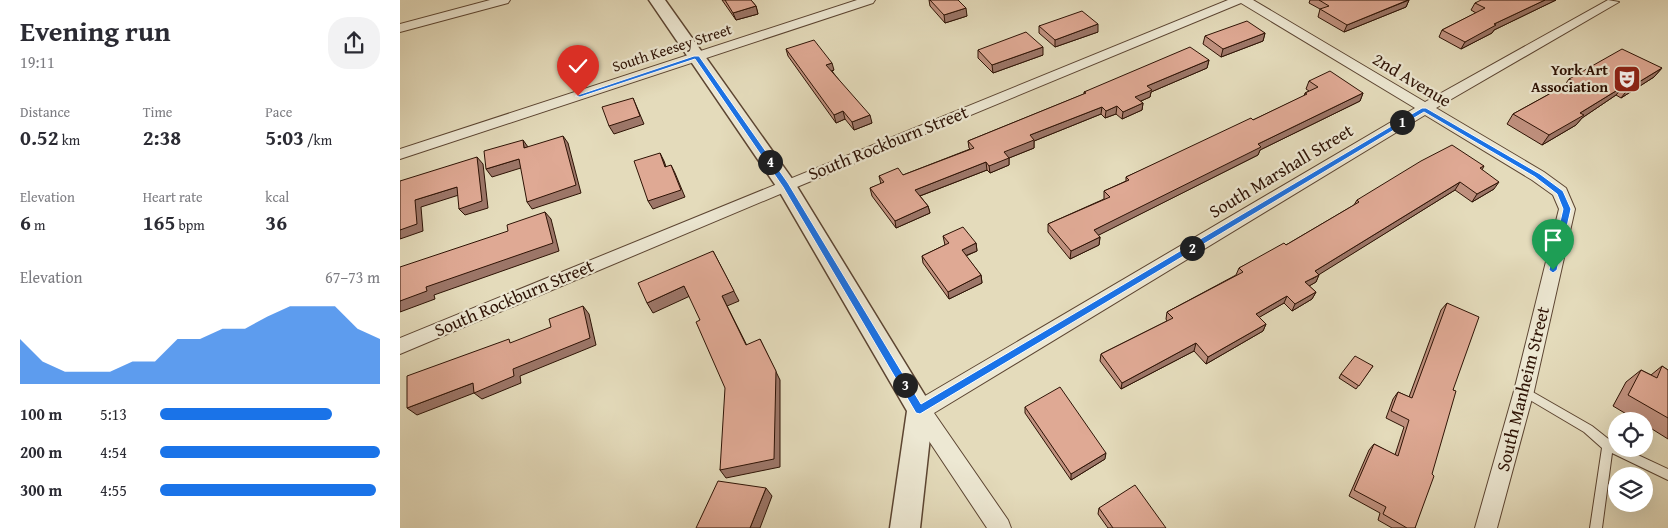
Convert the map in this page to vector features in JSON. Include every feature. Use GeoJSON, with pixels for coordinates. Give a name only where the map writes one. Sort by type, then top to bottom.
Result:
{"type":"FeatureCollection","features":[{"type":"Feature","properties":{"kind":"street"},"geometry":{"type":"LineString","coordinates":[[400,28],[504,0]]}},
{"type":"Feature","properties":{"kind":"street"},"geometry":{"type":"LineString","coordinates":[[657,0],[786,185],[920,410],[1000,528]]}},
{"type":"Feature","properties":{"kind":"street","name":"South Keesey Street"},"geometry":{"type":"LineString","coordinates":[[400,154],[869,0]]}},
{"type":"Feature","properties":{"kind":"street","name":"South Rockburn Street"},"geometry":{"type":"LineString","coordinates":[[400,346],[786,185],[1239,0]]}},
{"type":"Feature","properties":{"kind":"street","name":"2nd Avenue"},"geometry":{"type":"LineString","coordinates":[[1244,0],[1538,176],[1560,192]]}},
{"type":"Feature","properties":{"kind":"street","name":"South Marshall Street"},"geometry":{"type":"LineString","coordinates":[[920,410],[1424,109],[1611,1]]}},
{"type":"Feature","properties":{"kind":"street","name":"South Manheim Street"},"geometry":{"type":"LineString","coordinates":[[1486,528],[1524,391],[1567,209],[1560,192]]}},
{"type":"Feature","properties":{"kind":"street"},"geometry":{"type":"LineString","coordinates":[[905,528],[920,410]]}},
{"type":"Feature","properties":{"kind":"lane"},"geometry":{"type":"LineString","coordinates":[[1524,391],[1588,429],[1608,446],[1596,528]]}},
{"type":"Feature","properties":{"kind":"lane"},"geometry":{"type":"LineString","coordinates":[[1631,457],[1668,475]]}},
{"type":"Feature","properties":{"kind":"building"},"geometry":{"type":"Polygon","coordinates":[[[725,0],[751,0],[756,6],[733,13],[725,0]]]}},
{"type":"Feature","properties":{"kind":"building"},"geometry":{"type":"Polygon","coordinates":[[[930,0],[958,0],[966,8],[944,15],[930,0]]]}},
{"type":"Feature","properties":{"kind":"building"},"geometry":{"type":"Polygon","coordinates":[[[1319,0],[1408,0],[1347,25],[1320,9],[1329,6],[1319,0]]]}},
{"type":"Feature","properties":{"kind":"building"},"geometry":{"type":"Polygon","coordinates":[[[1481,0],[1545,0],[1494,24],[1496,25],[1465,42],[1442,30],[1485,8],[1475,3],[1481,0]]]}},
{"type":"Feature","properties":{"kind":"building"},"geometry":{"type":"Polygon","coordinates":[[[1082,11],[1098,24],[1055,40],[1039,26],[1082,11]]]}},
{"type":"Feature","properties":{"kind":"building"},"geometry":{"type":"Polygon","coordinates":[[[1247,21],[1265,33],[1223,49],[1205,36],[1247,21]]]}},
{"type":"Feature","properties":{"kind":"building"},"geometry":{"type":"Polygon","coordinates":[[[1026,32],[1043,47],[992,65],[978,50],[1026,32]]]}},
{"type":"Feature","properties":{"kind":"building"},"geometry":{"type":"Polygon","coordinates":[[[814,40],[832,63],[826,65],[870,115],[852,122],[843,111],[834,115],[786,49],[814,40]]]}},
{"type":"Feature","properties":{"kind":"building"},"geometry":{"type":"Polygon","coordinates":[[[1190,47],[1209,60],[1147,86],[1152,90],[1135,97],[1143,103],[1123,112],[1117,106],[1106,111],[1102,107],[1030,135],[1034,140],[1004,152],[1009,158],[989,166],[986,162],[915,190],[928,206],[895,221],[870,188],[884,182],[879,176],[898,168],[903,175],[974,148],[968,141],[1086,93],[1084,92],[1190,47]]]}},
{"type":"Feature","properties":{"kind":"building"},"geometry":{"type":"Polygon","coordinates":[[[1622,49],[1662,68],[1629,88],[1624,86],[1580,113],[1584,115],[1549,135],[1513,114],[1573,81],[1569,79],[1622,49]]]}},
{"type":"Feature","properties":{"kind":"building"},"geometry":{"type":"Polygon","coordinates":[[[1330,71],[1363,93],[1258,144],[1261,147],[1094,230],[1100,237],[1071,251],[1048,224],[1110,197],[1104,191],[1129,180],[1126,177],[1251,118],[1253,120],[1307,94],[1305,93],[1318,87],[1309,81],[1330,71]]]}},
{"type":"Feature","properties":{"kind":"building"},"geometry":{"type":"Polygon","coordinates":[[[633,98],[640,116],[609,126],[602,107],[633,98]]]}},
{"type":"Feature","properties":{"kind":"building"},"geometry":{"type":"Polygon","coordinates":[[[563,136],[576,185],[527,202],[519,159],[486,169],[484,151],[523,140],[524,148],[563,136]]]}},
{"type":"Feature","properties":{"kind":"building"},"geometry":{"type":"Polygon","coordinates":[[[1452,145],[1484,166],[1480,168],[1499,182],[1477,194],[1460,182],[1315,271],[1319,275],[1305,282],[1316,292],[1295,304],[1287,296],[1256,314],[1266,324],[1208,357],[1196,343],[1122,383],[1101,354],[1173,318],[1167,312],[1243,272],[1239,268],[1284,243],[1286,245],[1359,202],[1357,200],[1421,161],[1452,145]]]}},
{"type":"Feature","properties":{"kind":"building"},"geometry":{"type":"Polygon","coordinates":[[[660,153],[665,167],[671,165],[681,190],[648,201],[634,161],[660,153]]]}},
{"type":"Feature","properties":{"kind":"building"},"geometry":{"type":"Polygon","coordinates":[[[477,157],[482,201],[459,209],[457,187],[415,200],[417,224],[400,230],[400,181],[477,157]]]}},
{"type":"Feature","properties":{"kind":"building"},"geometry":{"type":"Polygon","coordinates":[[[545,212],[553,243],[426,287],[427,291],[400,301],[400,267],[508,231],[507,225],[545,212]]]}},
{"type":"Feature","properties":{"kind":"building"},"geometry":{"type":"Polygon","coordinates":[[[963,227],[976,243],[962,250],[981,275],[948,292],[922,256],[949,243],[943,236],[963,227]]]}},
{"type":"Feature","properties":{"kind":"building"},"geometry":{"type":"Polygon","coordinates":[[[713,251],[734,291],[722,296],[746,345],[760,339],[776,371],[774,459],[720,470],[725,388],[696,322],[700,320],[684,286],[647,303],[638,283],[713,251]]]}},
{"type":"Feature","properties":{"kind":"building"},"geometry":{"type":"Polygon","coordinates":[[[1447,303],[1479,317],[1453,390],[1456,391],[1432,474],[1434,476],[1415,528],[1407,528],[1383,514],[1386,507],[1354,490],[1374,444],[1398,456],[1409,420],[1391,411],[1398,392],[1412,398],[1447,303]]]}},
{"type":"Feature","properties":{"kind":"building"},"geometry":{"type":"Polygon","coordinates":[[[583,306],[590,338],[513,369],[514,376],[474,393],[473,383],[407,408],[407,376],[509,339],[510,343],[551,327],[549,319],[583,306]]]}},
{"type":"Feature","properties":{"kind":"building"},"geometry":{"type":"Polygon","coordinates":[[[1355,356],[1373,366],[1359,386],[1341,374],[1355,356]]]}},
{"type":"Feature","properties":{"kind":"building"},"geometry":{"type":"Polygon","coordinates":[[[1662,366],[1668,370],[1668,418],[1628,395],[1641,370],[1657,378],[1662,366]]]}},
{"type":"Feature","properties":{"kind":"building"},"geometry":{"type":"Polygon","coordinates":[[[1060,387],[1106,453],[1071,474],[1025,407],[1060,387]]]}},
{"type":"Feature","properties":{"kind":"building"},"geometry":{"type":"Polygon","coordinates":[[[718,481],[766,488],[750,528],[696,528],[718,481]]]}},
{"type":"Feature","properties":{"kind":"building"},"geometry":{"type":"Polygon","coordinates":[[[1135,485],[1166,528],[1113,528],[1099,508],[1135,485]]]}},
{"type":"Feature","properties":{"kind":"place","name":"York Art Association"},"geometry":{"type":"Point","coordinates":[1627,79]}},
{"type":"Feature","properties":{"kind":"route"},"geometry":{"type":"LineString","coordinates":[[578,96],[696,57],[786,185],[920,410],[1424,109],[1538,176],[1560,192],[1567,209],[1553,270]]}}]}
